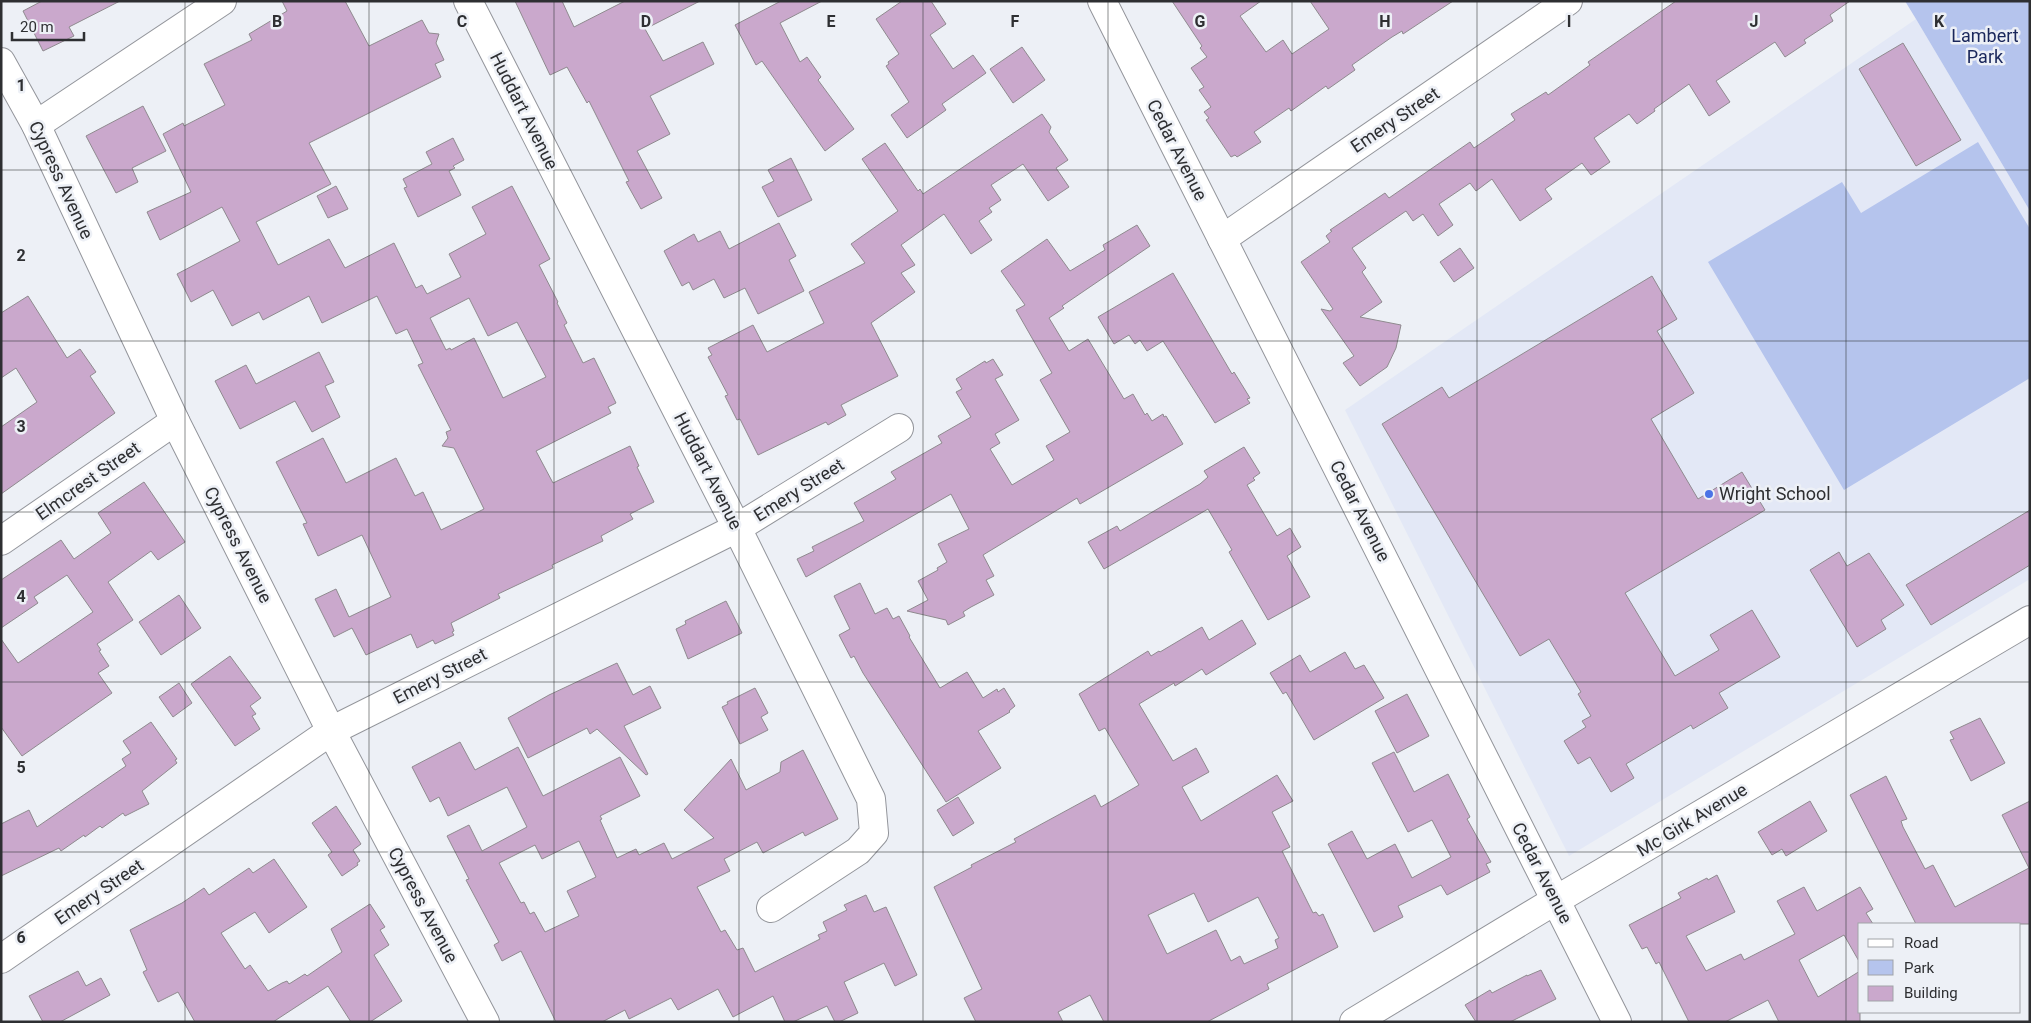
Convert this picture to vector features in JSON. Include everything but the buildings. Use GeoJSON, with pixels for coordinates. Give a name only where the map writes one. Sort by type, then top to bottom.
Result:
{"type":"FeatureCollection","features":[{"type":"Feature","properties":{"kind":"street"},"geometry":{"type":"LineString","coordinates":[[36,126],[222,1]]}},
{"type":"Feature","properties":{"kind":"street","name":"Huddart Avenue"},"geometry":{"type":"LineString","coordinates":[[468,1],[737,528],[871,799],[874,833],[858,851],[772,908]]}},
{"type":"Feature","properties":{"kind":"street","name":"Cedar Avenue"},"geometry":{"type":"LineString","coordinates":[[1102,1],[1617,1022]]}},
{"type":"Feature","properties":{"kind":"street","name":"Emery Street"},"geometry":{"type":"LineString","coordinates":[[1222,239],[1568,1]]}},
{"type":"Feature","properties":{"kind":"street","name":"Cypress Avenue"},"geometry":{"type":"LineString","coordinates":[[1,62],[36,126],[175,421],[331,731],[485,1022]]}},
{"type":"Feature","properties":{"kind":"street","name":"Elmcrest Street"},"geometry":{"type":"LineString","coordinates":[[1,540],[175,421]]}},
{"type":"Feature","properties":{"kind":"street","name":"Emery Street"},"geometry":{"type":"LineString","coordinates":[[1,959],[331,731],[737,528],[899,428]]}},
{"type":"Feature","properties":{"kind":"street","name":"Mc Girk Avenue"},"geometry":{"type":"LineString","coordinates":[[1354,1022],[1556,900],[2030,620]]}},
{"type":"Feature","properties":{"kind":"shaded area","name":"Wright School"},"geometry":{"type":"Polygon","coordinates":[[[1916,19],[2030,211],[2030,579],[1569,856],[1345,410],[1916,19]]]}},
{"type":"Feature","properties":{"kind":"green space","name":"Lambert Park"},"geometry":{"type":"Polygon","coordinates":[[[1905,1],[2030,1],[2030,211],[1916,19],[1905,1]]]}},
{"type":"Feature","properties":{"kind":"green space"},"geometry":{"type":"Polygon","coordinates":[[[1978,142],[2030,229],[2030,378],[1844,490],[1708,262],[1842,182],[1861,213],[1978,142]]]}},
{"type":"Feature","properties":{"kind":"place","name":"Wright School"},"geometry":{"type":"Point","coordinates":[1709,494]}}]}
